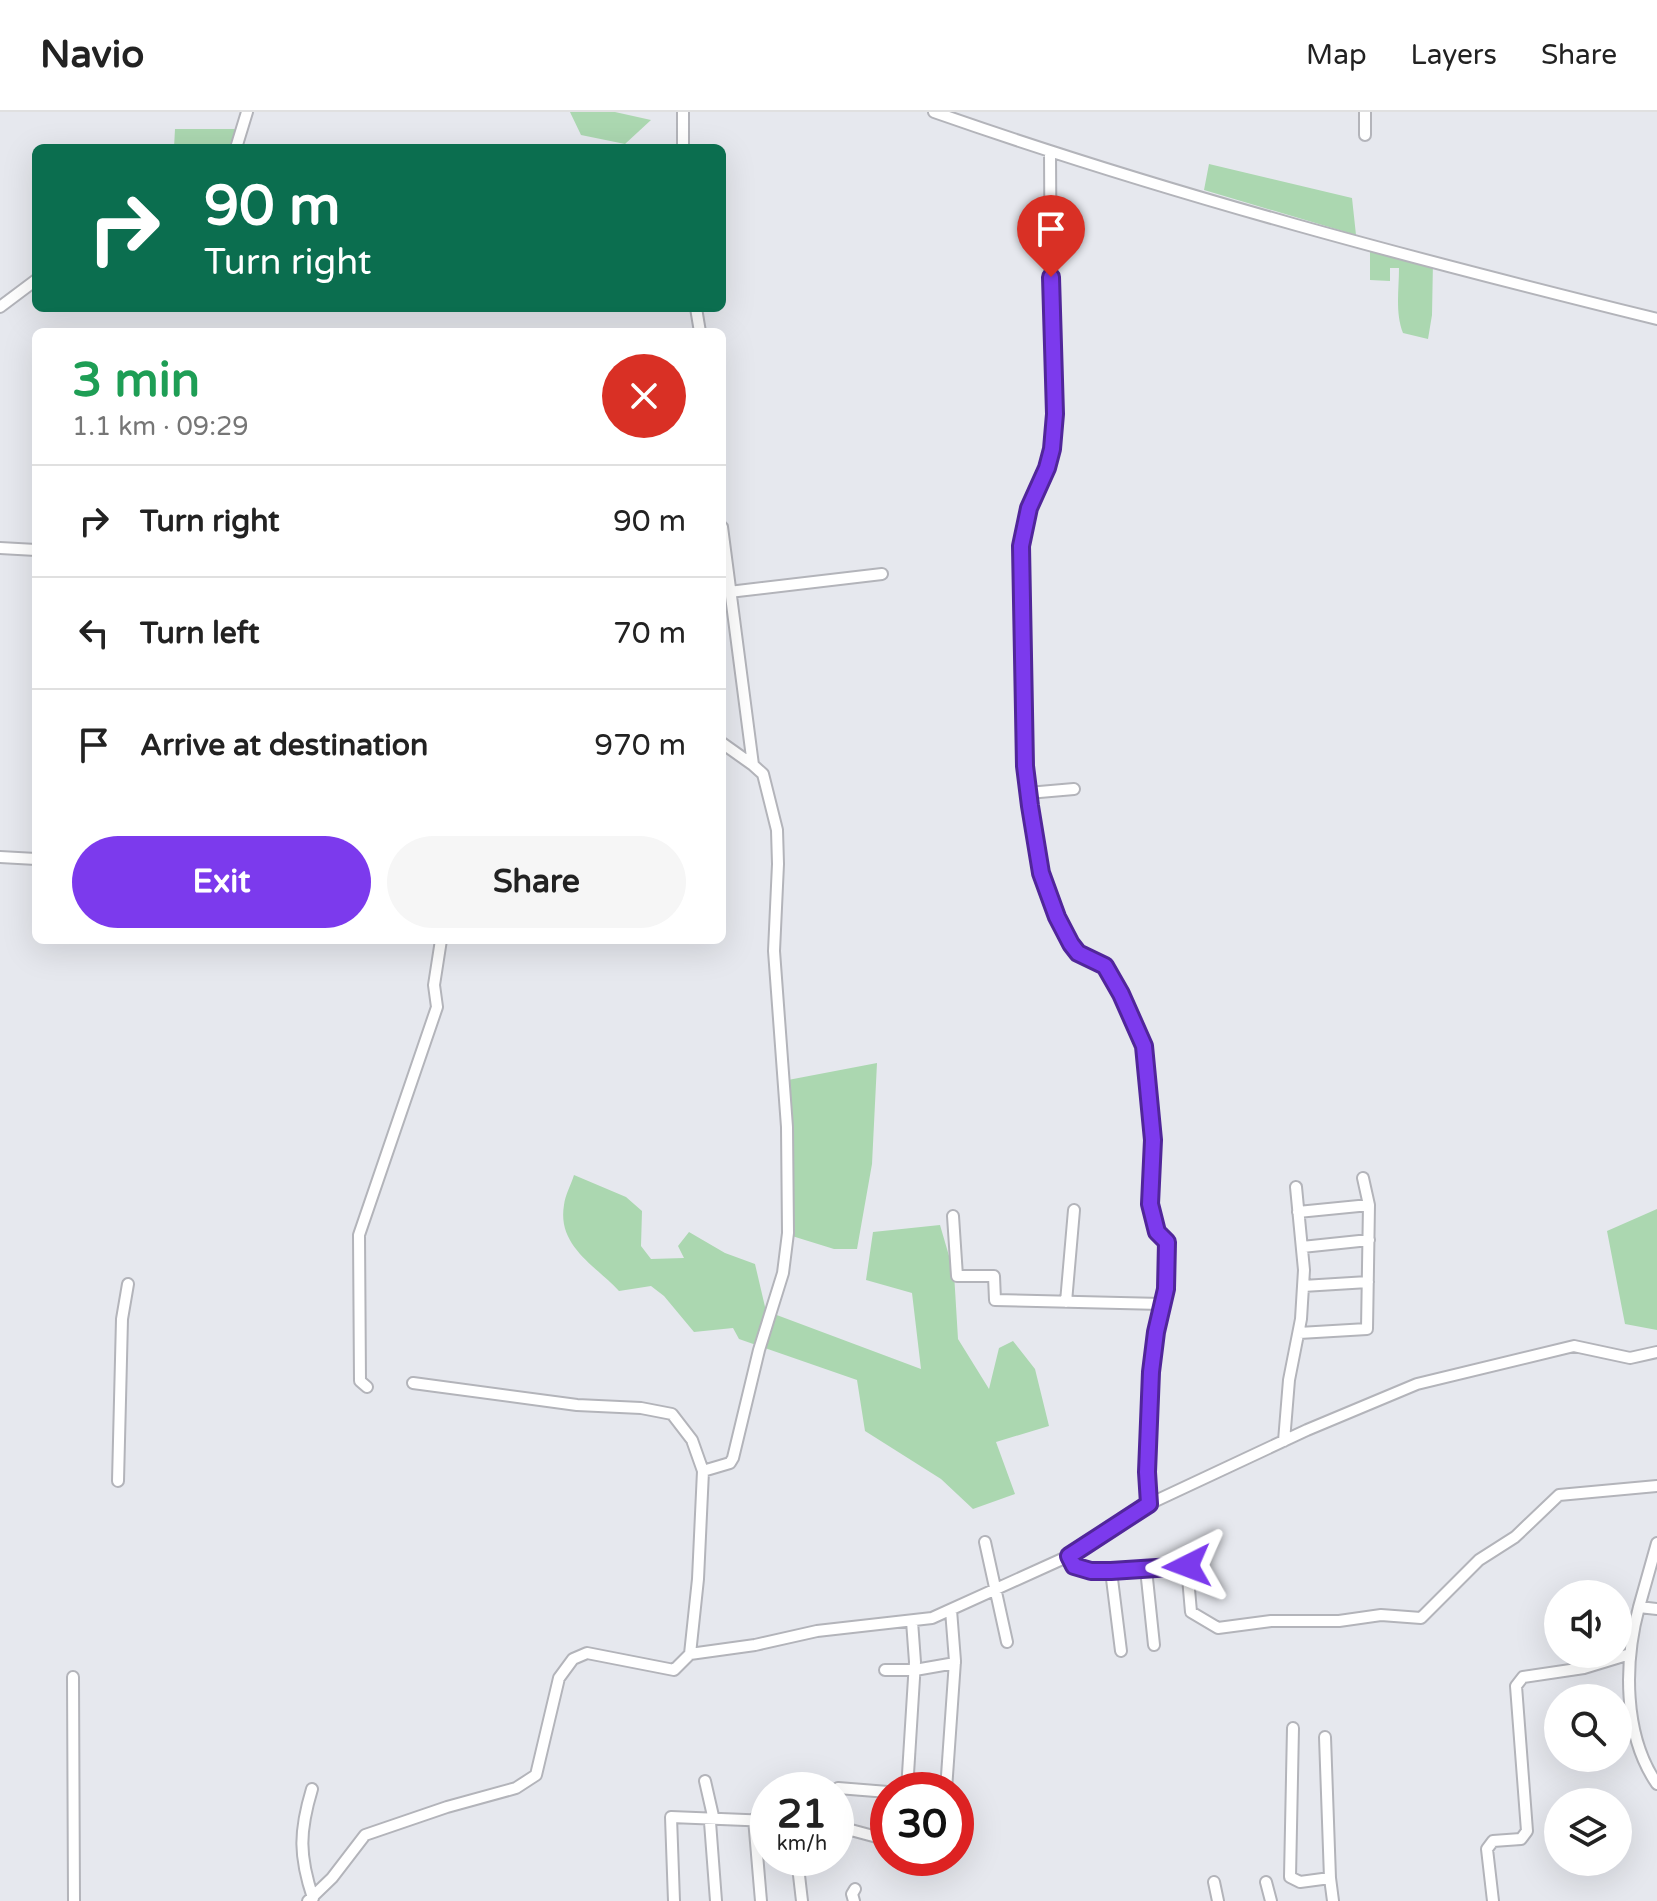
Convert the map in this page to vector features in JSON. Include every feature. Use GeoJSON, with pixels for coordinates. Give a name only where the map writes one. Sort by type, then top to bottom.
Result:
{"type":"FeatureCollection","features":[{"type":"Feature","properties":{"kind":"street"},"geometry":{"type":"LineString","coordinates":[[237,144],[247,112]]}},
{"type":"Feature","properties":{"kind":"street"},"geometry":{"type":"LineString","coordinates":[[683,112],[683,144]]}},
{"type":"Feature","properties":{"kind":"street"},"geometry":{"type":"LineString","coordinates":[[934,112],[1136,179],[1657,319]]}},
{"type":"Feature","properties":{"kind":"street"},"geometry":{"type":"LineString","coordinates":[[1365,112],[1365,135]]}},
{"type":"Feature","properties":{"kind":"street"},"geometry":{"type":"LineString","coordinates":[[1050,152],[1051,332],[1055,414],[1052,449],[1029,508],[1021,546],[1025,766],[1041,873],[1057,917],[1078,953],[1105,966],[1144,1046],[1153,1133],[1150,1204],[1157,1232],[1167,1242],[1166,1289],[1151,1372],[1147,1472],[1149,1504]]}},
{"type":"Feature","properties":{"kind":"street"},"geometry":{"type":"LineString","coordinates":[[0,307],[32,283]]}},
{"type":"Feature","properties":{"kind":"street"},"geometry":{"type":"LineString","coordinates":[[0,548],[32,550]]}},
{"type":"Feature","properties":{"kind":"street"},"geometry":{"type":"LineString","coordinates":[[726,564],[753,765]]}},
{"type":"Feature","properties":{"kind":"street"},"geometry":{"type":"LineString","coordinates":[[729,592],[882,574]]}},
{"type":"Feature","properties":{"kind":"street"},"geometry":{"type":"LineString","coordinates":[[703,1471],[730,1463],[733,1458],[756,1362],[783,1273],[788,1233],[787,1127],[774,951],[777,830],[763,774],[726,746]]}},
{"type":"Feature","properties":{"kind":"street"},"geometry":{"type":"LineString","coordinates":[[1028,793],[1074,789]]}},
{"type":"Feature","properties":{"kind":"street"},"geometry":{"type":"LineString","coordinates":[[0,857],[32,859]]}},
{"type":"Feature","properties":{"kind":"street"},"geometry":{"type":"LineString","coordinates":[[367,1387],[360,1381],[359,1235],[437,1007],[434,985],[440,944]]}},
{"type":"Feature","properties":{"kind":"street"},"geometry":{"type":"LineString","coordinates":[[1299,1333],[1367,1329],[1369,1205],[1363,1178]]}},
{"type":"Feature","properties":{"kind":"street"},"geometry":{"type":"LineString","coordinates":[[1284,1441],[1289,1380],[1299,1333],[1303,1286],[1296,1187]]}},
{"type":"Feature","properties":{"kind":"street"},"geometry":{"type":"LineString","coordinates":[[1298,1212],[1369,1205]]}},
{"type":"Feature","properties":{"kind":"street"},"geometry":{"type":"LineString","coordinates":[[1066,1302],[1074,1210]]}},
{"type":"Feature","properties":{"kind":"street"},"geometry":{"type":"LineString","coordinates":[[953,1216],[957,1276],[994,1276],[995,1300],[1162,1304]]}},
{"type":"Feature","properties":{"kind":"street"},"geometry":{"type":"LineString","coordinates":[[1302,1247],[1369,1240]]}},
{"type":"Feature","properties":{"kind":"street"},"geometry":{"type":"LineString","coordinates":[[1303,1286],[1368,1282]]}},
{"type":"Feature","properties":{"kind":"street"},"geometry":{"type":"LineString","coordinates":[[118,1481],[122,1319],[128,1284]]}},
{"type":"Feature","properties":{"kind":"street"},"geometry":{"type":"LineString","coordinates":[[310,1900],[365,1835],[516,1788],[536,1775],[559,1678],[573,1659],[587,1653],[674,1670],[690,1654],[755,1645],[817,1631],[932,1618],[1069,1556],[1149,1504],[1417,1384],[1574,1346],[1630,1358],[1657,1352]]}},
{"type":"Feature","properties":{"kind":"street"},"geometry":{"type":"LineString","coordinates":[[413,1383],[672,1414],[692,1440],[703,1471],[698,1579],[690,1654]]}},
{"type":"Feature","properties":{"kind":"street"},"geometry":{"type":"LineString","coordinates":[[1069,1556],[1074,1566],[1091,1571],[1187,1566],[1191,1612],[1218,1628],[1271,1621],[1339,1621],[1381,1615],[1421,1618],[1479,1560],[1515,1537],[1559,1495],[1657,1486]]}},
{"type":"Feature","properties":{"kind":"street"},"geometry":{"type":"LineString","coordinates":[[985,1542],[1005,1620],[1007,1642]]}},
{"type":"Feature","properties":{"kind":"street"},"geometry":{"type":"LineString","coordinates":[[1632,1630],[1657,1543]]}},
{"type":"Feature","properties":{"kind":"street"},"geometry":{"type":"LineString","coordinates":[[1146,1569],[1154,1645]]}},
{"type":"Feature","properties":{"kind":"street"},"geometry":{"type":"LineString","coordinates":[[1111,1571],[1121,1651]]}},
{"type":"Feature","properties":{"kind":"street"},"geometry":{"type":"LineString","coordinates":[[1639,1607],[1657,1609]]}},
{"type":"Feature","properties":{"kind":"street"},"geometry":{"type":"LineString","coordinates":[[947,1772],[955,1663],[951,1610]]}},
{"type":"Feature","properties":{"kind":"street"},"geometry":{"type":"LineString","coordinates":[[908,1772],[915,1670],[912,1621]]}},
{"type":"Feature","properties":{"kind":"street"},"geometry":{"type":"LineString","coordinates":[[885,1670],[915,1670],[955,1663]]}},
{"type":"Feature","properties":{"kind":"street"},"geometry":{"type":"LineString","coordinates":[[1493,1901],[1487,1849],[1493,1841],[1521,1839],[1527,1831],[1516,1686],[1523,1677],[1584,1668]]}},
{"type":"Feature","properties":{"kind":"street"},"geometry":{"type":"LineString","coordinates":[[1630,1668],[1629,1699],[1647,1770],[1657,1784]]}},
{"type":"Feature","properties":{"kind":"street"},"geometry":{"type":"LineString","coordinates":[[73,1677],[74,1901]]}},
{"type":"Feature","properties":{"kind":"street"},"geometry":{"type":"LineString","coordinates":[[1293,1728],[1290,1877],[1300,1882],[1330,1878]]}},
{"type":"Feature","properties":{"kind":"street"},"geometry":{"type":"LineString","coordinates":[[1325,1737],[1333,1901]]}},
{"type":"Feature","properties":{"kind":"street"},"geometry":{"type":"LineString","coordinates":[[705,1781],[713,1816],[710,1822],[716,1901]]}},
{"type":"Feature","properties":{"kind":"street"},"geometry":{"type":"LineString","coordinates":[[310,1900],[302,1865],[304,1816],[312,1789]]}},
{"type":"Feature","properties":{"kind":"street"},"geometry":{"type":"LineString","coordinates":[[674,1901],[671,1817],[750,1819]]}},
{"type":"Feature","properties":{"kind":"street"},"geometry":{"type":"LineString","coordinates":[[759,1876],[761,1901]]}},
{"type":"Feature","properties":{"kind":"street"},"geometry":{"type":"LineString","coordinates":[[799,1876],[802,1901]]}},
{"type":"Feature","properties":{"kind":"street"},"geometry":{"type":"LineString","coordinates":[[1214,1882],[1218,1901]]}},
{"type":"Feature","properties":{"kind":"street"},"geometry":{"type":"LineString","coordinates":[[1266,1882],[1271,1901]]}},
{"type":"Feature","properties":{"kind":"street"},"geometry":{"type":"LineString","coordinates":[[854,1901],[852,1894],[855,1889]]}},
{"type":"Feature","properties":{"kind":"green space"},"geometry":{"type":"Polygon","coordinates":[[[570,112],[615,112],[651,120],[625,144],[581,135],[570,112]]]}},
{"type":"Feature","properties":{"kind":"green space"},"geometry":{"type":"Polygon","coordinates":[[[175,129],[235,129],[232,144],[174,144],[175,129]]]}},
{"type":"Feature","properties":{"kind":"green space"},"geometry":{"type":"Polygon","coordinates":[[[1209,164],[1352,198],[1356,235],[1204,190],[1209,164]]]}},
{"type":"Feature","properties":{"kind":"green space"},"geometry":{"type":"Polygon","coordinates":[[[1370,245],[1433,261],[1432,315],[1428,339],[1403,333],[1398,309],[1399,268],[1390,268],[1390,281],[1370,280],[1370,245]]]}},
{"type":"Feature","properties":{"kind":"green space"},"geometry":{"type":"Polygon","coordinates":[[[877,1063],[872,1164],[857,1249],[834,1249],[792,1236],[793,1133],[788,1080],[877,1063]]]}},
{"type":"Feature","properties":{"kind":"green space"},"geometry":{"type":"Polygon","coordinates":[[[574,1175],[626,1197],[642,1211],[641,1246],[651,1259],[684,1258],[678,1246],[689,1232],[725,1253],[755,1264],[766,1311],[921,1369],[912,1293],[866,1280],[873,1232],[940,1225],[954,1273],[958,1339],[989,1389],[999,1348],[1013,1341],[1035,1369],[1049,1426],[996,1442],[1015,1494],[973,1509],[941,1479],[865,1431],[857,1380],[739,1339],[733,1328],[694,1332],[664,1296],[651,1286],[619,1291],[580,1254],[566,1232],[564,1205],[574,1175]]]}},
{"type":"Feature","properties":{"kind":"green space"},"geometry":{"type":"Polygon","coordinates":[[[1657,1209],[1657,1330],[1625,1324],[1607,1231],[1657,1209]]]}},
{"type":"Feature","properties":{"kind":"route"},"geometry":{"type":"LineString","coordinates":[[1051,277],[1055,414],[1052,449],[1029,508],[1021,546],[1025,766],[1041,873],[1057,917],[1078,953],[1105,966],[1144,1046],[1153,1140],[1150,1204],[1157,1232],[1167,1242],[1166,1289],[1151,1372],[1147,1472],[1149,1504],[1069,1556],[1074,1566],[1091,1571],[1187,1566]]}}]}
